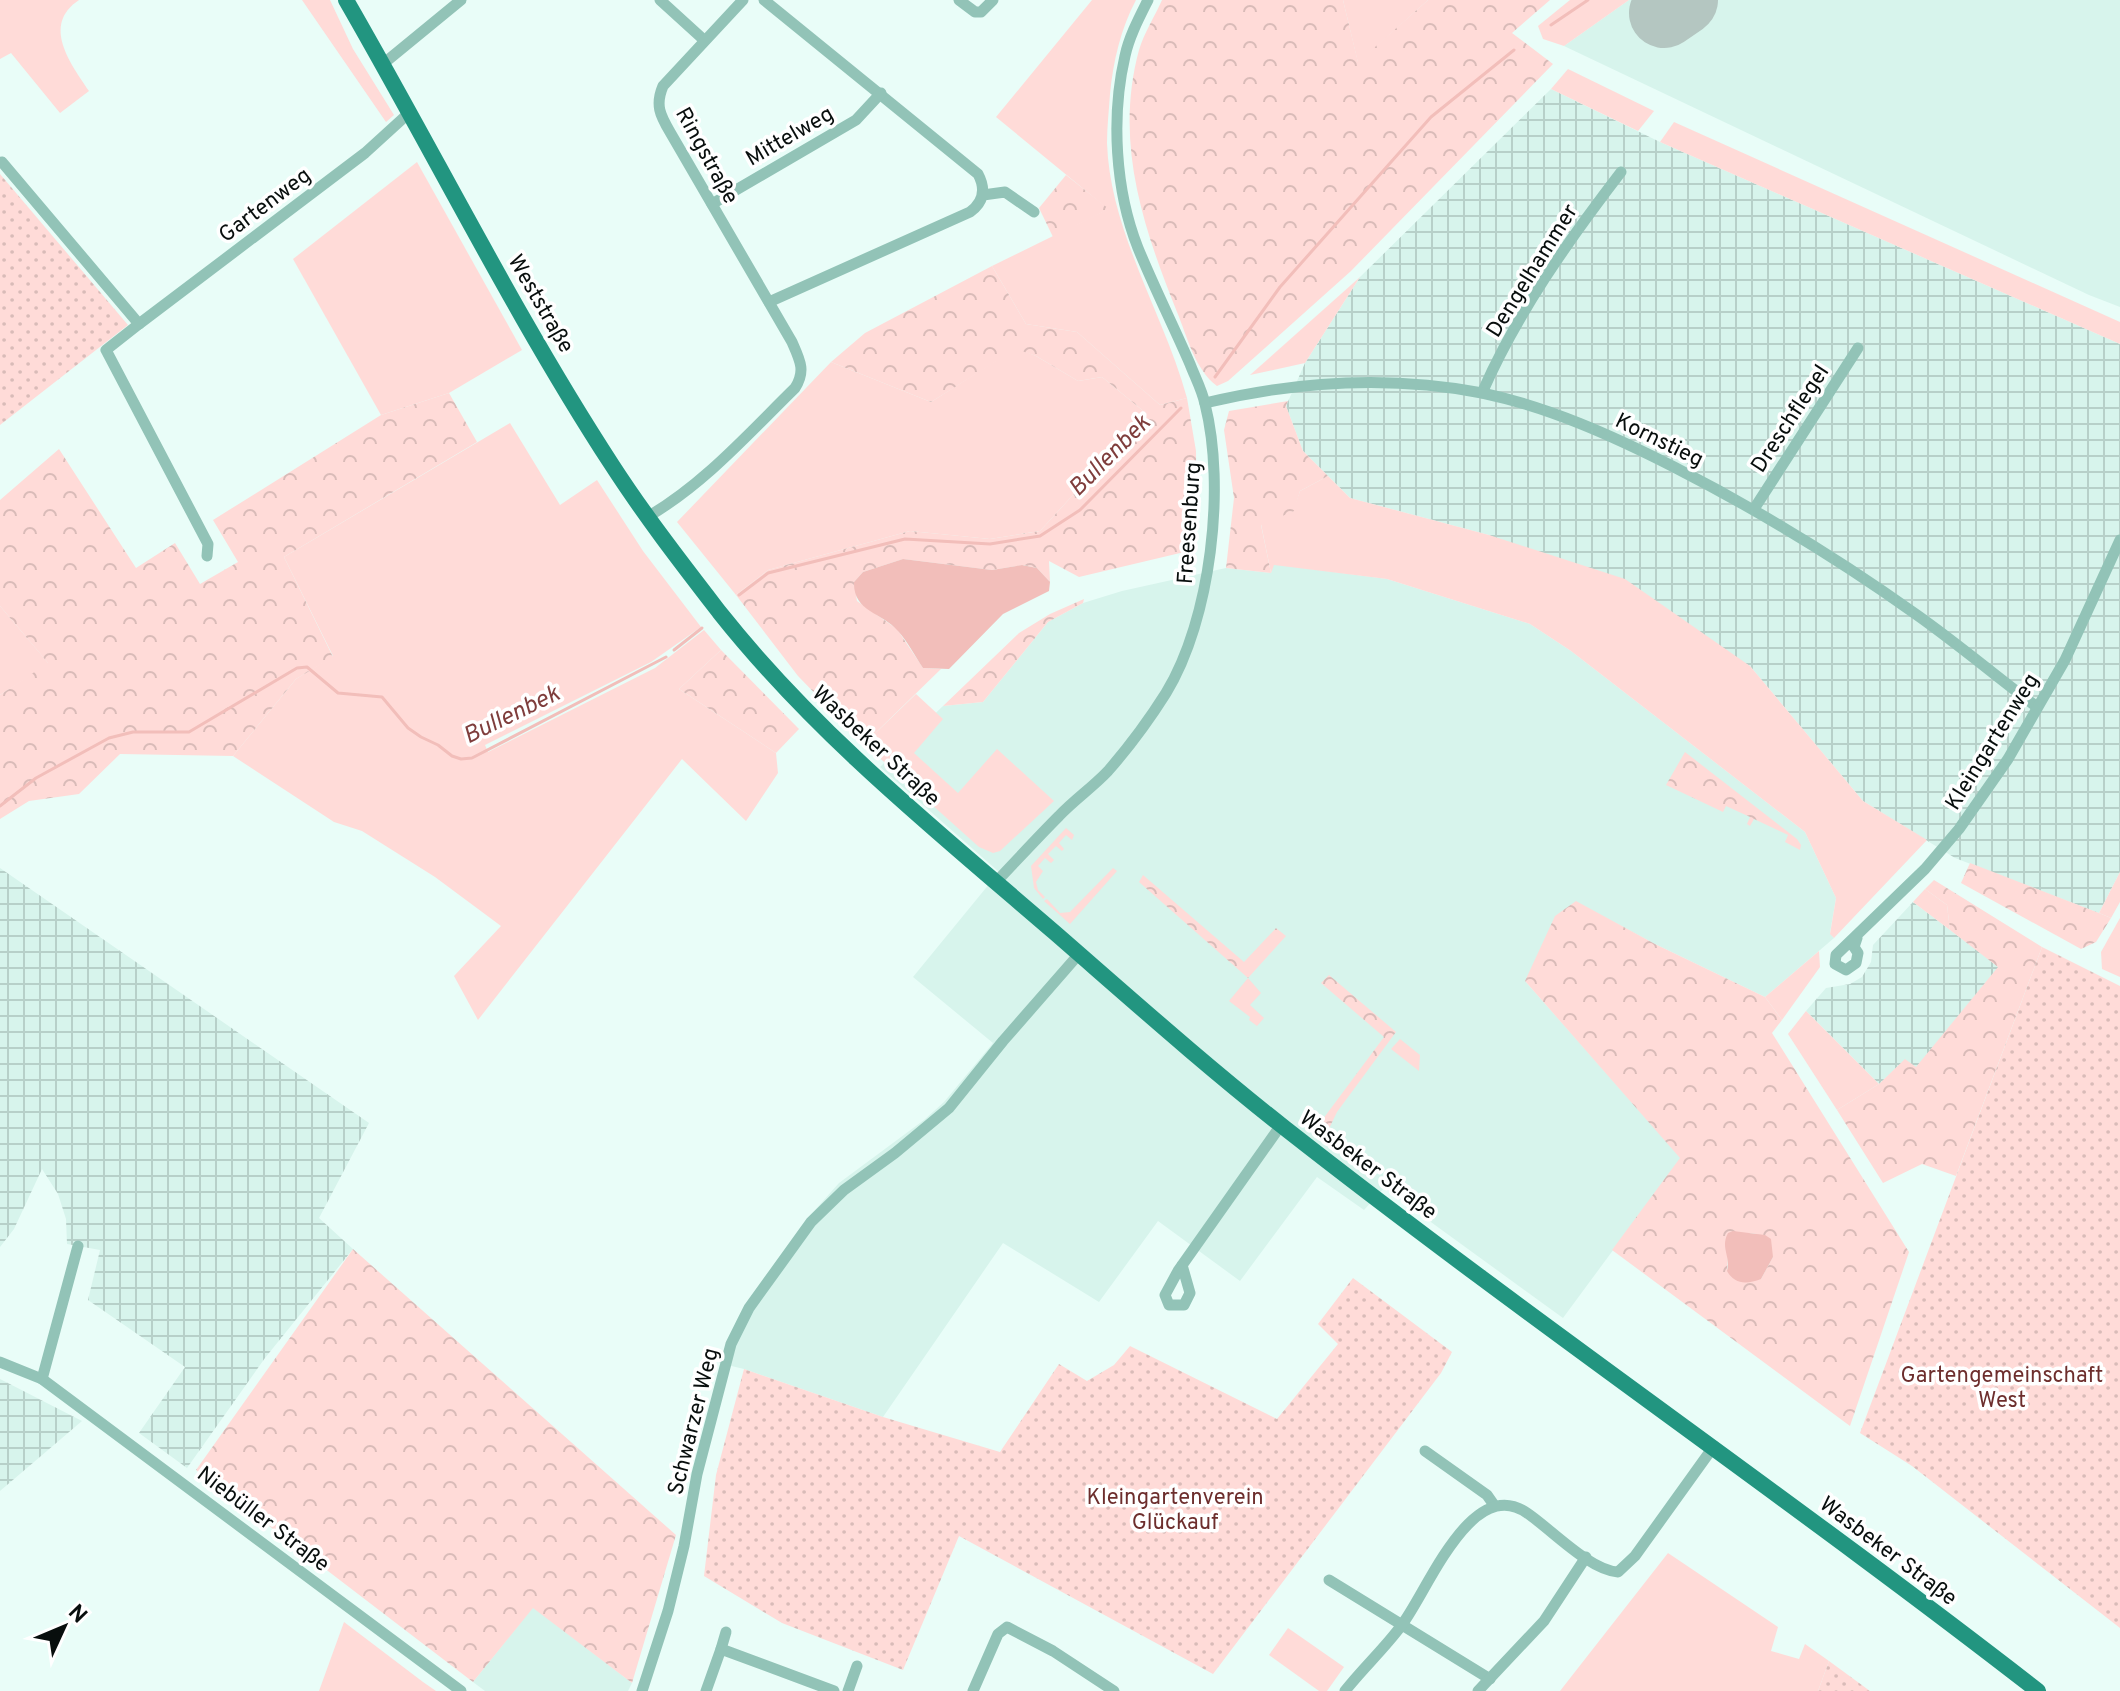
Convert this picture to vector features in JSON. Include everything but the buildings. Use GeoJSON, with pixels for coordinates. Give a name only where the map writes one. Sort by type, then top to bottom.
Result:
{"type":"FeatureCollection","features":[{"type":"Feature","properties":{"kind":"main road","name":"Weststraße"},"geometry":{"type":"LineString","coordinates":[[346,0],[574,403],[629,491],[722,614]]}},
{"type":"Feature","properties":{"kind":"main road","name":"Wasbeker Straße"},"geometry":{"type":"LineString","coordinates":[[722,614],[787,690],[883,784],[1281,1125],[2038,1691]]}},
{"type":"Feature","properties":{"kind":"street"},"geometry":{"type":"LineString","coordinates":[[383,64],[461,0]]}},
{"type":"Feature","properties":{"kind":"street"},"geometry":{"type":"LineString","coordinates":[[660,0],[704,40]]}},
{"type":"Feature","properties":{"kind":"street","name":"Ringstraße"},"geometry":{"type":"LineString","coordinates":[[649,516],[675,502],[710,472],[795,388],[801,377],[802,362],[660,114],[657,102],[663,86],[743,0]]}},
{"type":"Feature","properties":{"kind":"street"},"geometry":{"type":"LineString","coordinates":[[764,0],[978,174],[983,195],[970,212],[769,302]]}},
{"type":"Feature","properties":{"kind":"street"},"geometry":{"type":"LineString","coordinates":[[959,0],[975,12],[981,12],[993,0]]}},
{"type":"Feature","properties":{"kind":"street","name":"Freesenburg"},"geometry":{"type":"LineString","coordinates":[[996,882],[1106,772],[1137,735],[1167,691],[1185,653],[1208,570],[1213,463],[1205,403],[1137,245],[1123,192],[1118,118],[1125,55],[1148,0]]}},
{"type":"Feature","properties":{"kind":"street","name":"Mittelweg"},"geometry":{"type":"LineString","coordinates":[[712,204],[856,120],[881,93]]}},
{"type":"Feature","properties":{"kind":"street","name":"Gartenweg"},"geometry":{"type":"LineString","coordinates":[[207,556],[208,544],[106,350],[365,153],[410,112]]}},
{"type":"Feature","properties":{"kind":"street"},"geometry":{"type":"LineString","coordinates":[[2,162],[139,324]]}},
{"type":"Feature","properties":{"kind":"street","name":"Dengelhammer"},"geometry":{"type":"LineString","coordinates":[[1482,393],[1536,293],[1574,233],[1621,172]]}},
{"type":"Feature","properties":{"kind":"street"},"geometry":{"type":"LineString","coordinates":[[983,195],[1005,192],[1034,212]]}},
{"type":"Feature","properties":{"kind":"street","name":"Dreschflegel"},"geometry":{"type":"LineString","coordinates":[[1754,509],[1858,348]]}},
{"type":"Feature","properties":{"kind":"street","name":"Kornstieg"},"geometry":{"type":"LineString","coordinates":[[1205,403],[1293,385],[1360,381],[1482,393],[1560,416],[1618,439],[1754,509],[1917,615],[2037,707]]}},
{"type":"Feature","properties":{"kind":"street","name":"Kleingartenweg"},"geometry":{"type":"LineString","coordinates":[[1857,938],[1925,869],[1959,829],[2008,759],[2065,660],[2120,540]]}},
{"type":"Feature","properties":{"kind":"street","name":"Schwarzer Weg"},"geometry":{"type":"LineString","coordinates":[[642,1691],[668,1611],[697,1474],[731,1344],[749,1308],[811,1222],[844,1190],[949,1108],[1079,954]]}},
{"type":"Feature","properties":{"kind":"street"},"geometry":{"type":"LineString","coordinates":[[1182,1265],[1281,1125]]}},
{"type":"Feature","properties":{"kind":"street"},"geometry":{"type":"LineString","coordinates":[[42,1379],[78,1246]]}},
{"type":"Feature","properties":{"kind":"street","name":"Niebüller Straße"},"geometry":{"type":"LineString","coordinates":[[0,1362],[42,1379],[461,1691]]}},
{"type":"Feature","properties":{"kind":"street"},"geometry":{"type":"LineString","coordinates":[[1345,1691],[1402,1625],[1452,1544],[1473,1518],[1494,1505],[1511,1505],[1586,1557],[1613,1572],[1624,1569],[1714,1446]]}},
{"type":"Feature","properties":{"kind":"street"},"geometry":{"type":"LineString","coordinates":[[1425,1451],[1487,1495],[1494,1505]]}},
{"type":"Feature","properties":{"kind":"street"},"geometry":{"type":"LineString","coordinates":[[1478,1691],[1544,1621],[1586,1557]]}},
{"type":"Feature","properties":{"kind":"street"},"geometry":{"type":"LineString","coordinates":[[1329,1580],[1490,1679]]}},
{"type":"Feature","properties":{"kind":"street"},"geometry":{"type":"LineString","coordinates":[[973,1691],[998,1634],[1007,1627],[1053,1651],[1114,1691]]}},
{"type":"Feature","properties":{"kind":"street"},"geometry":{"type":"LineString","coordinates":[[706,1691],[726,1632]]}},
{"type":"Feature","properties":{"kind":"street"},"geometry":{"type":"LineString","coordinates":[[721,1649],[834,1691]]}},
{"type":"Feature","properties":{"kind":"street"},"geometry":{"type":"LineString","coordinates":[[848,1691],[857,1666]]}},
{"type":"Feature","properties":{"kind":"shaded area"},"geometry":{"type":"Polygon","coordinates":[[[1629,0],[2120,0],[2120,307],[1564,46],[1629,0]]]}},
{"type":"Feature","properties":{"kind":"shaded area"},"geometry":{"type":"Polygon","coordinates":[[[1551,89],[1660,142],[2120,344],[2120,872],[2099,913],[1955,858],[1863,801],[1750,666],[1489,535],[1350,498],[1303,451],[1286,406],[1305,363],[1360,277],[1551,89]]]}},
{"type":"Feature","properties":{"kind":"shaded area"},"geometry":{"type":"Polygon","coordinates":[[[903,559],[992,570],[1022,565],[1037,568],[1050,582],[1049,591],[1003,614],[949,669],[923,668],[898,631],[863,606],[855,592],[854,582],[863,572],[903,559]]]}},
{"type":"Feature","properties":{"kind":"shaded area"},"geometry":{"type":"Polygon","coordinates":[[[1273,564],[1387,579],[1530,624],[1571,651],[1805,832],[1836,898],[1830,933],[1834,938],[1765,997],[1576,902],[1525,981],[1681,1158],[1563,1318],[1384,1188],[1364,1210],[1317,1177],[1240,1281],[1158,1221],[1099,1302],[1003,1243],[883,1417],[719,1363],[747,1302],[807,1219],[839,1183],[944,1102],[993,1043],[913,977],[999,872],[880,767],[943,706],[983,702],[1048,622],[1083,603],[1226,568],[1271,573],[1273,564]]]}},
{"type":"Feature","properties":{"kind":"shaded area"},"geometry":{"type":"Polygon","coordinates":[[[0,868],[369,1123],[319,1218],[353,1249],[265,1358],[187,1468],[139,1433],[185,1367],[88,1300],[100,1250],[67,1244],[66,1219],[58,1194],[42,1169],[14,1229],[0,1247],[0,868]]]}},
{"type":"Feature","properties":{"kind":"shaded area"},"geometry":{"type":"Polygon","coordinates":[[[1913,902],[1999,967],[1916,1068],[1905,1060],[1879,1084],[1806,1011],[1826,988],[1850,984],[1862,977],[1871,962],[1873,945],[1913,902]]]}},
{"type":"Feature","properties":{"kind":"shaded area"},"geometry":{"type":"Polygon","coordinates":[[[1728,1233],[1765,1235],[1771,1239],[1773,1257],[1761,1279],[1742,1282],[1727,1271],[1725,1243],[1728,1233]]]}},
{"type":"Feature","properties":{"kind":"shaded area"},"geometry":{"type":"Polygon","coordinates":[[[0,1379],[82,1421],[0,1491],[0,1379]]]}},
{"type":"Feature","properties":{"kind":"shaded area"},"geometry":{"type":"Polygon","coordinates":[[[533,1607],[632,1683],[628,1691],[485,1691],[473,1682],[533,1607]]]}},
{"type":"Feature","properties":{"kind":"green space"},"geometry":{"type":"Polygon","coordinates":[[[0,0],[79,0],[62,21],[61,33],[68,57],[89,91],[60,113],[11,53],[0,59],[0,0]]]}},
{"type":"Feature","properties":{"kind":"green space"},"geometry":{"type":"Polygon","coordinates":[[[302,0],[330,0],[353,49],[394,115],[386,122],[302,0]]]}},
{"type":"Feature","properties":{"kind":"green space"},"geometry":{"type":"Polygon","coordinates":[[[1092,0],[1136,0],[1116,58],[1107,143],[1110,176],[1128,241],[1187,398],[1160,405],[1077,332],[1026,324],[992,266],[1108,209],[996,117],[1092,0]]]}},
{"type":"Feature","properties":{"kind":"green space"},"geometry":{"type":"Polygon","coordinates":[[[1162,0],[1343,0],[1358,62],[1428,0],[1550,0],[1512,33],[1553,64],[1351,271],[1228,381],[1217,386],[1197,362],[1153,248],[1143,216],[1131,151],[1132,84],[1139,50],[1162,0]]]}},
{"type":"Feature","properties":{"kind":"green space"},"geometry":{"type":"Polygon","coordinates":[[[1343,0],[1428,0],[1358,63],[1343,0]]]}},
{"type":"Feature","properties":{"kind":"green space"},"geometry":{"type":"Polygon","coordinates":[[[1570,0],[1629,0],[1564,46],[1543,39],[1538,26],[1570,0]]]}},
{"type":"Feature","properties":{"kind":"green space"},"geometry":{"type":"Polygon","coordinates":[[[1568,69],[1654,111],[1638,131],[1551,89],[1568,69]]]}},
{"type":"Feature","properties":{"kind":"green space"},"geometry":{"type":"Polygon","coordinates":[[[1674,122],[2120,322],[2120,344],[1660,142],[1674,122]]]}},
{"type":"Feature","properties":{"kind":"green space"},"geometry":{"type":"Polygon","coordinates":[[[417,162],[522,350],[449,393],[381,415],[293,259],[417,162]]]}},
{"type":"Feature","properties":{"kind":"green space"},"geometry":{"type":"Polygon","coordinates":[[[0,174],[128,325],[0,425],[0,174]]]}},
{"type":"Feature","properties":{"kind":"green space"},"geometry":{"type":"Polygon","coordinates":[[[1066,175],[1109,209],[1053,237],[1039,208],[1066,175]]]}},
{"type":"Feature","properties":{"kind":"green space"},"geometry":{"type":"Polygon","coordinates":[[[992,266],[1026,324],[1077,332],[1160,405],[1187,398],[1196,451],[1197,549],[1079,577],[1049,561],[1050,582],[1037,568],[1023,565],[992,570],[903,559],[863,572],[854,582],[857,601],[897,629],[923,668],[941,669],[864,744],[798,676],[736,595],[768,570],[910,531],[990,539],[1040,531],[1147,414],[1102,377],[1078,381],[1036,356],[1016,349],[931,402],[831,362],[865,333],[992,266]]]}},
{"type":"Feature","properties":{"kind":"green space"},"geometry":{"type":"Polygon","coordinates":[[[1360,277],[1305,363],[1250,375],[1360,277]]]}},
{"type":"Feature","properties":{"kind":"green space"},"geometry":{"type":"Polygon","coordinates":[[[1016,348],[1078,381],[1102,377],[1147,414],[1040,531],[990,539],[910,531],[768,570],[736,595],[677,522],[831,362],[931,402],[1016,348]]]}},
{"type":"Feature","properties":{"kind":"green space"},"geometry":{"type":"Polygon","coordinates":[[[449,393],[477,442],[284,557],[333,657],[296,679],[233,756],[120,754],[79,794],[29,801],[0,819],[0,695],[48,663],[0,606],[0,500],[59,449],[136,568],[175,543],[200,584],[238,562],[213,520],[381,415],[449,393]]]}},
{"type":"Feature","properties":{"kind":"green space"},"geometry":{"type":"Polygon","coordinates":[[[1288,401],[1286,406],[1303,451],[1328,476],[1300,491],[1294,511],[1261,525],[1271,573],[1226,568],[1234,498],[1224,430],[1229,411],[1288,401]]]}},
{"type":"Feature","properties":{"kind":"green space"},"geometry":{"type":"Polygon","coordinates":[[[510,423],[560,505],[597,480],[643,551],[701,627],[651,662],[485,745],[488,752],[655,668],[704,630],[721,650],[679,689],[776,753],[778,773],[746,821],[682,759],[478,1020],[454,976],[501,926],[435,877],[362,831],[334,822],[233,756],[296,679],[333,656],[284,557],[510,423]]]}},
{"type":"Feature","properties":{"kind":"green space"},"geometry":{"type":"Polygon","coordinates":[[[1328,476],[1350,498],[1489,535],[1625,579],[1750,666],[1863,801],[1927,840],[1834,938],[1830,934],[1836,898],[1805,832],[1571,651],[1530,624],[1387,579],[1274,565],[1271,573],[1261,524],[1293,511],[1300,491],[1328,476]]]}},
{"type":"Feature","properties":{"kind":"green space"},"geometry":{"type":"Polygon","coordinates":[[[1084,599],[1083,603],[1048,622],[983,702],[943,706],[1019,633],[1050,614],[1084,599]]]}},
{"type":"Feature","properties":{"kind":"green space"},"geometry":{"type":"Polygon","coordinates":[[[0,606],[49,664],[0,695],[0,606]]]}},
{"type":"Feature","properties":{"kind":"green space"},"geometry":{"type":"Polygon","coordinates":[[[721,650],[799,729],[776,753],[679,689],[721,650]]]}},
{"type":"Feature","properties":{"kind":"green space"},"geometry":{"type":"Polygon","coordinates":[[[916,694],[943,719],[914,753],[958,793],[997,749],[1054,801],[1000,851],[993,853],[979,847],[864,744],[916,694]]]}},
{"type":"Feature","properties":{"kind":"green space"},"geometry":{"type":"Polygon","coordinates":[[[1685,752],[1797,839],[1800,850],[1785,842],[1788,835],[1754,819],[1750,826],[1747,824],[1750,817],[1726,806],[1723,812],[1666,785],[1685,752]]]}},
{"type":"Feature","properties":{"kind":"green space"},"geometry":{"type":"Polygon","coordinates":[[[1066,828],[1074,835],[1072,840],[1066,835],[1059,843],[1064,849],[1062,851],[1056,846],[1048,854],[1054,860],[1051,863],[1045,858],[1038,866],[1043,871],[1036,882],[1038,890],[1045,897],[1043,899],[1034,888],[1031,866],[1066,828]]]}},
{"type":"Feature","properties":{"kind":"green space"},"geometry":{"type":"Polygon","coordinates":[[[1970,863],[2111,918],[2096,942],[2081,949],[1961,883],[1970,863]]]}},
{"type":"Feature","properties":{"kind":"green space"},"geometry":{"type":"Polygon","coordinates":[[[1113,868],[1117,871],[1070,924],[1044,901],[1047,899],[1060,913],[1070,912],[1113,868]]]}},
{"type":"Feature","properties":{"kind":"green space"},"geometry":{"type":"Polygon","coordinates":[[[2120,872],[2120,902],[2111,918],[2099,913],[2120,872]]]}},
{"type":"Feature","properties":{"kind":"green space"},"geometry":{"type":"Polygon","coordinates":[[[1143,875],[1244,962],[1276,928],[1286,936],[1248,978],[1139,882],[1143,875]]]}},
{"type":"Feature","properties":{"kind":"green space"},"geometry":{"type":"Polygon","coordinates":[[[1934,880],[2042,947],[1956,1176],[1922,1164],[1883,1183],[1837,1110],[1879,1084],[1905,1059],[1916,1067],[1998,967],[1950,930],[1947,905],[1925,889],[1934,880]]]}},
{"type":"Feature","properties":{"kind":"green space"},"geometry":{"type":"Polygon","coordinates":[[[1925,889],[1947,905],[1950,930],[1913,902],[1925,889]]]}},
{"type":"Feature","properties":{"kind":"green space"},"geometry":{"type":"Polygon","coordinates":[[[1576,901],[1655,944],[1765,997],[1782,1020],[1772,1033],[1909,1252],[1850,1426],[1612,1250],[1680,1158],[1525,981],[1555,916],[1576,901]],[[1741,1234],[1728,1255],[1727,1271],[1761,1279],[1773,1257],[1757,1234],[1741,1234]]]}},
{"type":"Feature","properties":{"kind":"green space"},"geometry":{"type":"Polygon","coordinates":[[[2120,918],[2120,977],[2102,969],[2101,952],[2120,918]]]}},
{"type":"Feature","properties":{"kind":"green space","name":"Gartengemeinschaft West"},"geometry":{"type":"Polygon","coordinates":[[[2042,947],[2120,986],[2120,1628],[1912,1466],[1860,1433],[2042,947]]]}},
{"type":"Feature","properties":{"kind":"green space"},"geometry":{"type":"Polygon","coordinates":[[[1819,951],[1820,967],[1782,1020],[1765,997],[1819,951]]]}},
{"type":"Feature","properties":{"kind":"green space"},"geometry":{"type":"Polygon","coordinates":[[[1329,975],[1396,1032],[1337,1112],[1324,1139],[1314,1131],[1384,1037],[1321,983],[1329,975]]]}},
{"type":"Feature","properties":{"kind":"green space"},"geometry":{"type":"Polygon","coordinates":[[[1248,978],[1261,993],[1250,1005],[1264,1018],[1257,1026],[1229,1001],[1248,978]]]}},
{"type":"Feature","properties":{"kind":"green space"},"geometry":{"type":"Polygon","coordinates":[[[1806,1011],[1879,1084],[1837,1110],[1788,1034],[1806,1011]]]}},
{"type":"Feature","properties":{"kind":"green space"},"geometry":{"type":"Polygon","coordinates":[[[1400,1039],[1420,1055],[1419,1071],[1391,1049],[1400,1039]]]}},
{"type":"Feature","properties":{"kind":"green space"},"geometry":{"type":"Polygon","coordinates":[[[353,1249],[676,1535],[632,1683],[533,1608],[473,1682],[196,1470],[353,1249]]]}},
{"type":"Feature","properties":{"kind":"green space","name":"Kleingartenverein Glückauf"},"geometry":{"type":"Polygon","coordinates":[[[1353,1278],[1452,1352],[1441,1373],[1213,1674],[959,1536],[903,1670],[782,1623],[704,1576],[716,1475],[744,1369],[883,1417],[1000,1452],[1059,1364],[1087,1381],[1114,1365],[1130,1346],[1277,1419],[1338,1344],[1318,1324],[1353,1278]]]}},
{"type":"Feature","properties":{"kind":"green space"},"geometry":{"type":"Polygon","coordinates":[[[1668,1553],[1778,1627],[1771,1651],[1799,1659],[1805,1644],[1829,1661],[1818,1691],[1560,1691],[1668,1553]]]}},
{"type":"Feature","properties":{"kind":"green space"},"geometry":{"type":"Polygon","coordinates":[[[344,1622],[423,1682],[436,1691],[319,1691],[344,1622]]]}},
{"type":"Feature","properties":{"kind":"green space"},"geometry":{"type":"Polygon","coordinates":[[[1288,1628],[1344,1667],[1327,1691],[1319,1691],[1269,1655],[1288,1628]]]}},
{"type":"Feature","properties":{"kind":"green space"},"geometry":{"type":"Polygon","coordinates":[[[1829,1661],[1870,1691],[1818,1691],[1829,1661]]]}},
{"type":"Feature","properties":{"kind":"waterway","name":"Bullenbek"},"geometry":{"type":"LineString","coordinates":[[1551,25],[1588,0]]}},
{"type":"Feature","properties":{"kind":"waterway","name":"Bullenbek"},"geometry":{"type":"LineString","coordinates":[[1215,377],[1280,287],[1431,117],[1514,50]]}},
{"type":"Feature","properties":{"kind":"waterway","name":"Bullenbek"},"geometry":{"type":"LineString","coordinates":[[739,595],[768,573],[905,539],[990,544],[1040,536],[1080,510],[1181,408]]}},
{"type":"Feature","properties":{"kind":"waterway","name":"Bullenbek"},"geometry":{"type":"LineString","coordinates":[[674,650],[702,628]]}},
{"type":"Feature","properties":{"kind":"waterway","name":"Bullenbek"},"geometry":{"type":"LineString","coordinates":[[0,806],[36,778],[109,738],[133,732],[189,732],[297,668],[307,667],[338,693],[382,697],[408,728],[461,759],[472,758],[666,657]]}},
{"type":"Feature","properties":{"kind":"runway"},"geometry":{"type":"LineString","coordinates":[[1664,13],[1683,0]]}}]}
